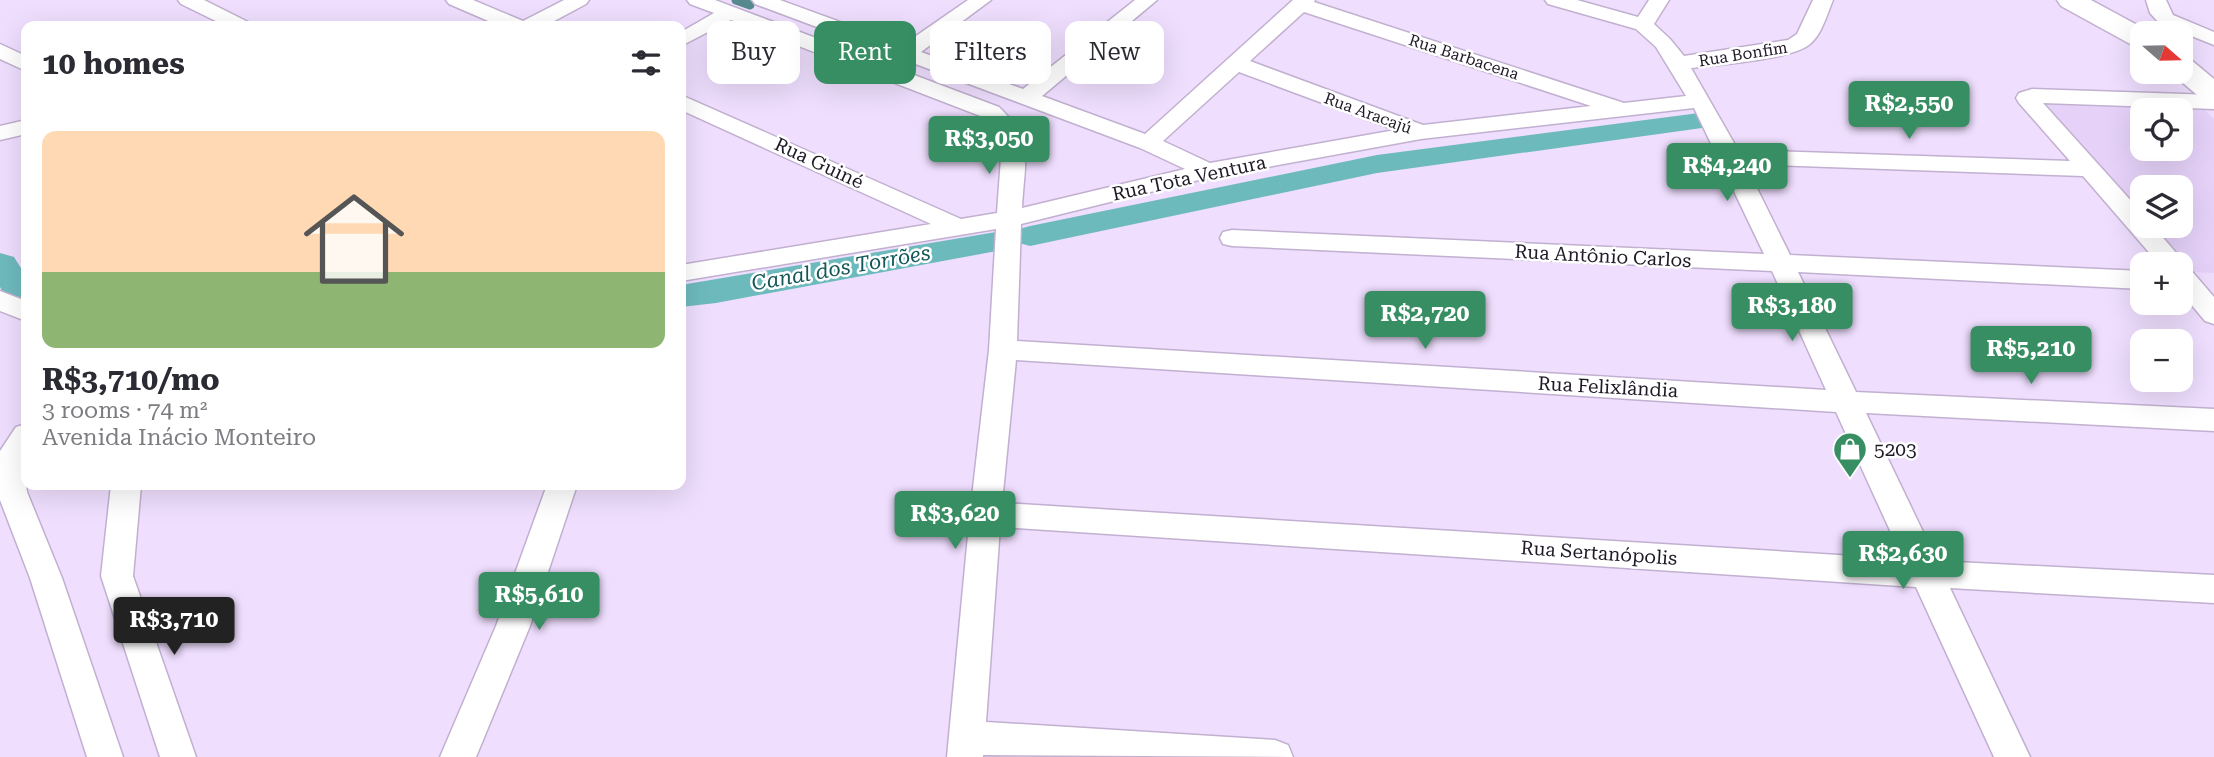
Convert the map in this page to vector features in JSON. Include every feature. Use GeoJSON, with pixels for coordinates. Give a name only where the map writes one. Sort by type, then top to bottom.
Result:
{"type":"FeatureCollection","features":[{"type":"Feature","properties":{"kind":"main road"},"geometry":{"type":"LineString","coordinates":[[2071,0],[2102,6],[2130,29]]}},
{"type":"Feature","properties":{"kind":"main road"},"geometry":{"type":"LineString","coordinates":[[2193,76],[2214,93]]}},
{"type":"Feature","properties":{"kind":"street"},"geometry":{"type":"LineString","coordinates":[[188,0],[231,21]]}},
{"type":"Feature","properties":{"kind":"street"},"geometry":{"type":"LineString","coordinates":[[456,0],[505,21]]}},
{"type":"Feature","properties":{"kind":"street"},"geometry":{"type":"LineString","coordinates":[[539,21],[579,0]]}},
{"type":"Feature","properties":{"kind":"street"},"geometry":{"type":"LineString","coordinates":[[697,0],[991,112],[1007,127],[1013,143],[1003,350],[985,514],[965,747],[1275,757]]}},
{"type":"Feature","properties":{"kind":"street"},"geometry":{"type":"LineString","coordinates":[[762,0],[819,21]]}},
{"type":"Feature","properties":{"kind":"street"},"geometry":{"type":"LineString","coordinates":[[916,45],[981,0]]}},
{"type":"Feature","properties":{"kind":"street"},"geometry":{"type":"LineString","coordinates":[[1027,97],[1147,0]]}},
{"type":"Feature","properties":{"kind":"street"},"geometry":{"type":"LineString","coordinates":[[1555,0],[1643,25],[1663,43],[1701,102],[1782,265],[2012,757]]}},
{"type":"Feature","properties":{"kind":"street"},"geometry":{"type":"LineString","coordinates":[[1643,25],[1660,0]]}},
{"type":"Feature","properties":{"kind":"street","name":"Rua Bonfim"},"geometry":{"type":"LineString","coordinates":[[1678,64],[1779,50],[1798,44],[1806,36],[1823,0]]}},
{"type":"Feature","properties":{"kind":"street"},"geometry":{"type":"LineString","coordinates":[[2156,0],[2160,13],[2166,19],[2214,39]]}},
{"type":"Feature","properties":{"kind":"street"},"geometry":{"type":"LineString","coordinates":[[1148,143],[1303,2]]}},
{"type":"Feature","properties":{"kind":"street","name":"Rua Barbacena"},"geometry":{"type":"LineString","coordinates":[[1303,2],[1627,111]]}},
{"type":"Feature","properties":{"kind":"street"},"geometry":{"type":"LineString","coordinates":[[686,37],[729,13]]}},
{"type":"Feature","properties":{"kind":"street"},"geometry":{"type":"LineString","coordinates":[[0,50],[21,62]]}},
{"type":"Feature","properties":{"kind":"street"},"geometry":{"type":"LineString","coordinates":[[916,57],[1148,143],[1207,172]]}},
{"type":"Feature","properties":{"kind":"street","name":"Rua Aracajú"},"geometry":{"type":"LineString","coordinates":[[1237,64],[1421,132]]}},
{"type":"Feature","properties":{"kind":"street"},"geometry":{"type":"LineString","coordinates":[[2164,252],[2027,98],[2032,96],[2214,102]]}},
{"type":"Feature","properties":{"kind":"street","name":"Rua Tota Ventura"},"geometry":{"type":"LineString","coordinates":[[686,272],[1009,219],[1207,172],[1421,132],[1701,102]]}},
{"type":"Feature","properties":{"kind":"street","name":"Rua Guiné"},"geometry":{"type":"LineString","coordinates":[[686,104],[956,226]]}},
{"type":"Feature","properties":{"kind":"street"},"geometry":{"type":"LineString","coordinates":[[0,133],[21,128]]}},
{"type":"Feature","properties":{"kind":"street"},"geometry":{"type":"LineString","coordinates":[[1729,157],[2088,169]]}},
{"type":"Feature","properties":{"kind":"street","name":"Rua Antônio Carlos"},"geometry":{"type":"LineString","coordinates":[[1232,238],[2130,280]]}},
{"type":"Feature","properties":{"kind":"street"},"geometry":{"type":"LineString","coordinates":[[686,257],[709,269]]}},
{"type":"Feature","properties":{"kind":"street"},"geometry":{"type":"LineString","coordinates":[[2193,285],[2214,315]]}},
{"type":"Feature","properties":{"kind":"street"},"geometry":{"type":"LineString","coordinates":[[0,300],[21,310]]}},
{"type":"Feature","properties":{"kind":"street","name":"Rua Felixlândia"},"geometry":{"type":"LineString","coordinates":[[1003,350],[1845,402],[2214,421]]}},
{"type":"Feature","properties":{"kind":"street"},"geometry":{"type":"LineString","coordinates":[[21,442],[14,452],[9,471],[12,492],[46,578],[105,757]]}},
{"type":"Feature","properties":{"kind":"street"},"geometry":{"type":"LineString","coordinates":[[125,490],[117,576],[178,757]]}},
{"type":"Feature","properties":{"kind":"street"},"geometry":{"type":"LineString","coordinates":[[458,757],[513,626],[560,490]]}},
{"type":"Feature","properties":{"kind":"street","name":"Rua Sertanópolis"},"geometry":{"type":"LineString","coordinates":[[985,514],[1379,537],[1926,576],[2214,589]]}},
{"type":"Feature","properties":{"kind":"shaded area"},"geometry":{"type":"Polygon","coordinates":[[[2040,96],[2130,98],[2130,161],[2193,161],[2193,100],[2214,119],[2214,273],[2193,272],[2193,252],[2171,252],[2159,238],[2193,238],[2193,175],[2130,175],[2130,204],[2040,96]]]}},
{"type":"Feature","properties":{"kind":"waterway"},"geometry":{"type":"LineString","coordinates":[[736,0],[750,5]]}},
{"type":"Feature","properties":{"kind":"waterway"},"geometry":{"type":"LineString","coordinates":[[1030,236],[1377,164],[1699,121]]}},
{"type":"Feature","properties":{"kind":"waterway","name":"Canal dos Torrões"},"geometry":{"type":"LineString","coordinates":[[686,295],[1002,241]]}},
{"type":"Feature","properties":{"kind":"waterway","name":"Canal dos Torrões"},"geometry":{"type":"LineString","coordinates":[[0,263],[18,290]]}},
{"type":"Feature","properties":{"kind":"place","name":"5203"},"geometry":{"type":"Point","coordinates":[1850,479]}}]}
